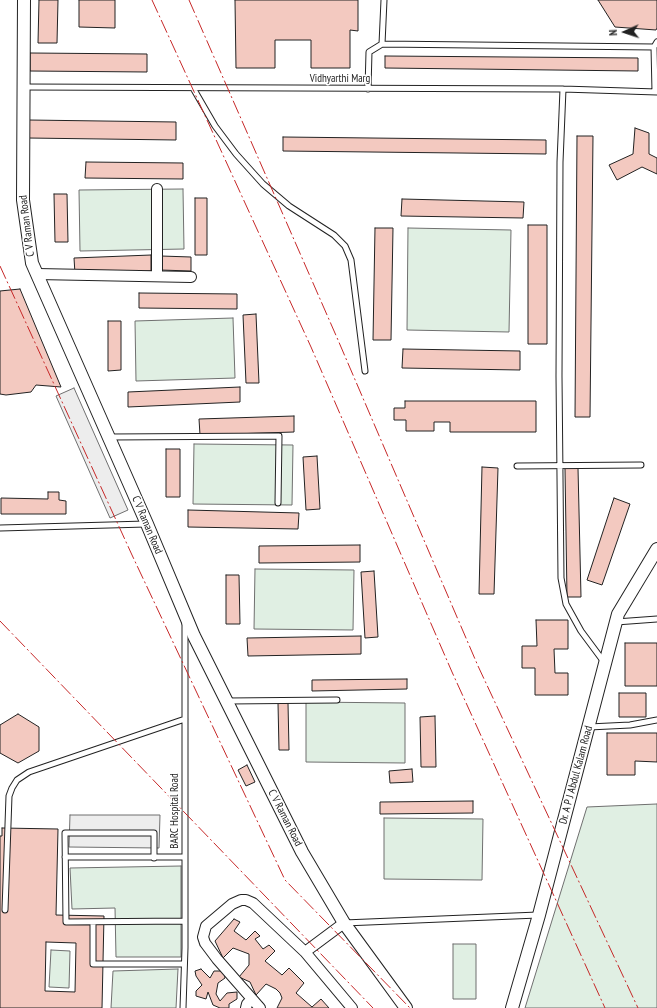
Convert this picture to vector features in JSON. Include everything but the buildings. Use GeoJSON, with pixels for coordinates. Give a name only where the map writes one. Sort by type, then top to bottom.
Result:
{"type":"FeatureCollection","features":[{"type":"Feature","properties":{"kind":"street","name":"C V Raman Road"},"geometry":{"type":"LineString","coordinates":[[24,0],[23,200],[32,263],[148,524],[185,615],[302,852],[344,923],[406,1008]]}},
{"type":"Feature","properties":{"kind":"street"},"geometry":{"type":"LineString","coordinates":[[157,189],[157,276]]}},
{"type":"Feature","properties":{"kind":"street"},"geometry":{"type":"LineString","coordinates":[[37,274],[191,277]]}},
{"type":"Feature","properties":{"kind":"street","name":"Dr. A P J Abdul Kalam Road"},"geometry":{"type":"LineString","coordinates":[[512,1008],[539,915],[618,614],[657,549]]}},
{"type":"Feature","properties":{"kind":"street"},"geometry":{"type":"LineString","coordinates":[[260,1008],[217,959],[205,943],[203,937],[206,926],[232,904],[241,900],[246,900],[253,903],[305,952],[352,1008]]}},
{"type":"Feature","properties":{"kind":"street"},"geometry":{"type":"LineString","coordinates":[[305,952],[344,923]]}},
{"type":"Feature","properties":{"kind":"street"},"geometry":{"type":"LineString","coordinates":[[246,1008],[247,1004],[252,999]]}},
{"type":"Feature","properties":{"kind":"lane"},"geometry":{"type":"LineString","coordinates":[[382,44],[384,0]]}},
{"type":"Feature","properties":{"kind":"lane"},"geometry":{"type":"LineString","coordinates":[[656,92],[654,47],[657,42]]}},
{"type":"Feature","properties":{"kind":"lane"},"geometry":{"type":"LineString","coordinates":[[368,89],[369,52],[382,44],[654,47]]}},
{"type":"Feature","properties":{"kind":"lane","name":"Vidhyarthi Marg"},"geometry":{"type":"LineString","coordinates":[[24,87],[563,89],[656,92]]}},
{"type":"Feature","properties":{"kind":"lane"},"geometry":{"type":"LineString","coordinates":[[193,88],[215,126],[236,154],[264,184],[290,206],[334,235],[344,246],[351,260],[365,371]]}},
{"type":"Feature","properties":{"kind":"lane"},"geometry":{"type":"LineString","coordinates":[[563,89],[560,162],[559,376],[561,578],[566,604],[581,631],[605,664]]}},
{"type":"Feature","properties":{"kind":"lane"},"geometry":{"type":"LineString","coordinates":[[109,437],[279,436],[278,503]]}},
{"type":"Feature","properties":{"kind":"lane"},"geometry":{"type":"LineString","coordinates":[[517,466],[641,465]]}},
{"type":"Feature","properties":{"kind":"lane"},"geometry":{"type":"LineString","coordinates":[[0,528],[148,524]]}},
{"type":"Feature","properties":{"kind":"lane","name":"BARC Hospital Road"},"geometry":{"type":"LineString","coordinates":[[183,1008],[185,921],[185,615]]}},
{"type":"Feature","properties":{"kind":"lane"},"geometry":{"type":"LineString","coordinates":[[616,622],[657,619]]}},
{"type":"Feature","properties":{"kind":"lane"},"geometry":{"type":"LineString","coordinates":[[227,702],[337,700]]}},
{"type":"Feature","properties":{"kind":"lane"},"geometry":{"type":"LineString","coordinates":[[5,910],[9,796],[17,780],[29,772],[185,719]]}},
{"type":"Feature","properties":{"kind":"lane"},"geometry":{"type":"LineString","coordinates":[[588,728],[630,725],[657,720]]}},
{"type":"Feature","properties":{"kind":"lane"},"geometry":{"type":"LineString","coordinates":[[154,858],[154,833],[65,833],[66,922],[185,921]]}},
{"type":"Feature","properties":{"kind":"lane"},"geometry":{"type":"LineString","coordinates":[[65,857],[185,857]]}},
{"type":"Feature","properties":{"kind":"lane"},"geometry":{"type":"LineString","coordinates":[[344,923],[539,915]]}},
{"type":"Feature","properties":{"kind":"lane"},"geometry":{"type":"LineString","coordinates":[[92,922],[93,964],[184,964]]}},
{"type":"Feature","properties":{"kind":"green space"},"geometry":{"type":"Polygon","coordinates":[[[183,189],[184,249],[80,251],[79,190],[183,189]]]}},
{"type":"Feature","properties":{"kind":"green space"},"geometry":{"type":"Polygon","coordinates":[[[408,228],[511,230],[509,332],[407,330],[408,228]]]}},
{"type":"Feature","properties":{"kind":"green space"},"geometry":{"type":"Polygon","coordinates":[[[233,318],[235,378],[136,381],[135,321],[233,318]]]}},
{"type":"Feature","properties":{"kind":"green space"},"geometry":{"type":"Polygon","coordinates":[[[194,444],[293,445],[292,505],[193,504],[194,444]]]}},
{"type":"Feature","properties":{"kind":"green space"},"geometry":{"type":"Polygon","coordinates":[[[255,569],[354,570],[353,630],[254,629],[255,569]]]}},
{"type":"Feature","properties":{"kind":"green space"},"geometry":{"type":"Polygon","coordinates":[[[306,702],[405,703],[405,763],[306,762],[306,702]]]}},
{"type":"Feature","properties":{"kind":"green space"},"geometry":{"type":"Polygon","coordinates":[[[657,804],[657,1008],[525,1008],[587,807],[657,804]]]}},
{"type":"Feature","properties":{"kind":"green space"},"geometry":{"type":"Polygon","coordinates":[[[384,818],[483,819],[482,880],[384,879],[384,818]]]}},
{"type":"Feature","properties":{"kind":"green space"},"geometry":{"type":"Polygon","coordinates":[[[181,866],[181,957],[116,957],[115,908],[72,909],[70,868],[181,866]]]}},
{"type":"Feature","properties":{"kind":"green space"},"geometry":{"type":"Polygon","coordinates":[[[453,944],[476,944],[476,999],[453,999],[453,944]]]}},
{"type":"Feature","properties":{"kind":"green space"},"geometry":{"type":"Polygon","coordinates":[[[51,950],[70,951],[69,988],[49,987],[51,950]]]}},
{"type":"Feature","properties":{"kind":"green space"},"geometry":{"type":"Polygon","coordinates":[[[178,969],[176,1008],[111,1008],[113,971],[178,969]]]}},
{"type":"Feature","properties":{"kind":"shaded area"},"geometry":{"type":"Polygon","coordinates":[[[74,388],[128,510],[110,518],[56,396],[74,388]]]}},
{"type":"Feature","properties":{"kind":"shaded area"},"geometry":{"type":"Polygon","coordinates":[[[70,815],[160,815],[159,848],[69,847],[70,815]]]}},
{"type":"Feature","properties":{"kind":"power"},"geometry":{"type":"LineString","coordinates":[[152,0],[311,347],[452,672],[605,1008]]}},
{"type":"Feature","properties":{"kind":"power"},"geometry":{"type":"LineString","coordinates":[[189,0],[338,340],[478,666],[638,1008]]}},
{"type":"Feature","properties":{"kind":"power"},"geometry":{"type":"LineString","coordinates":[[0,266],[132,555],[285,880],[410,1008]]}},
{"type":"Feature","properties":{"kind":"power"},"geometry":{"type":"LineString","coordinates":[[0,621],[373,1008]]}}]}
